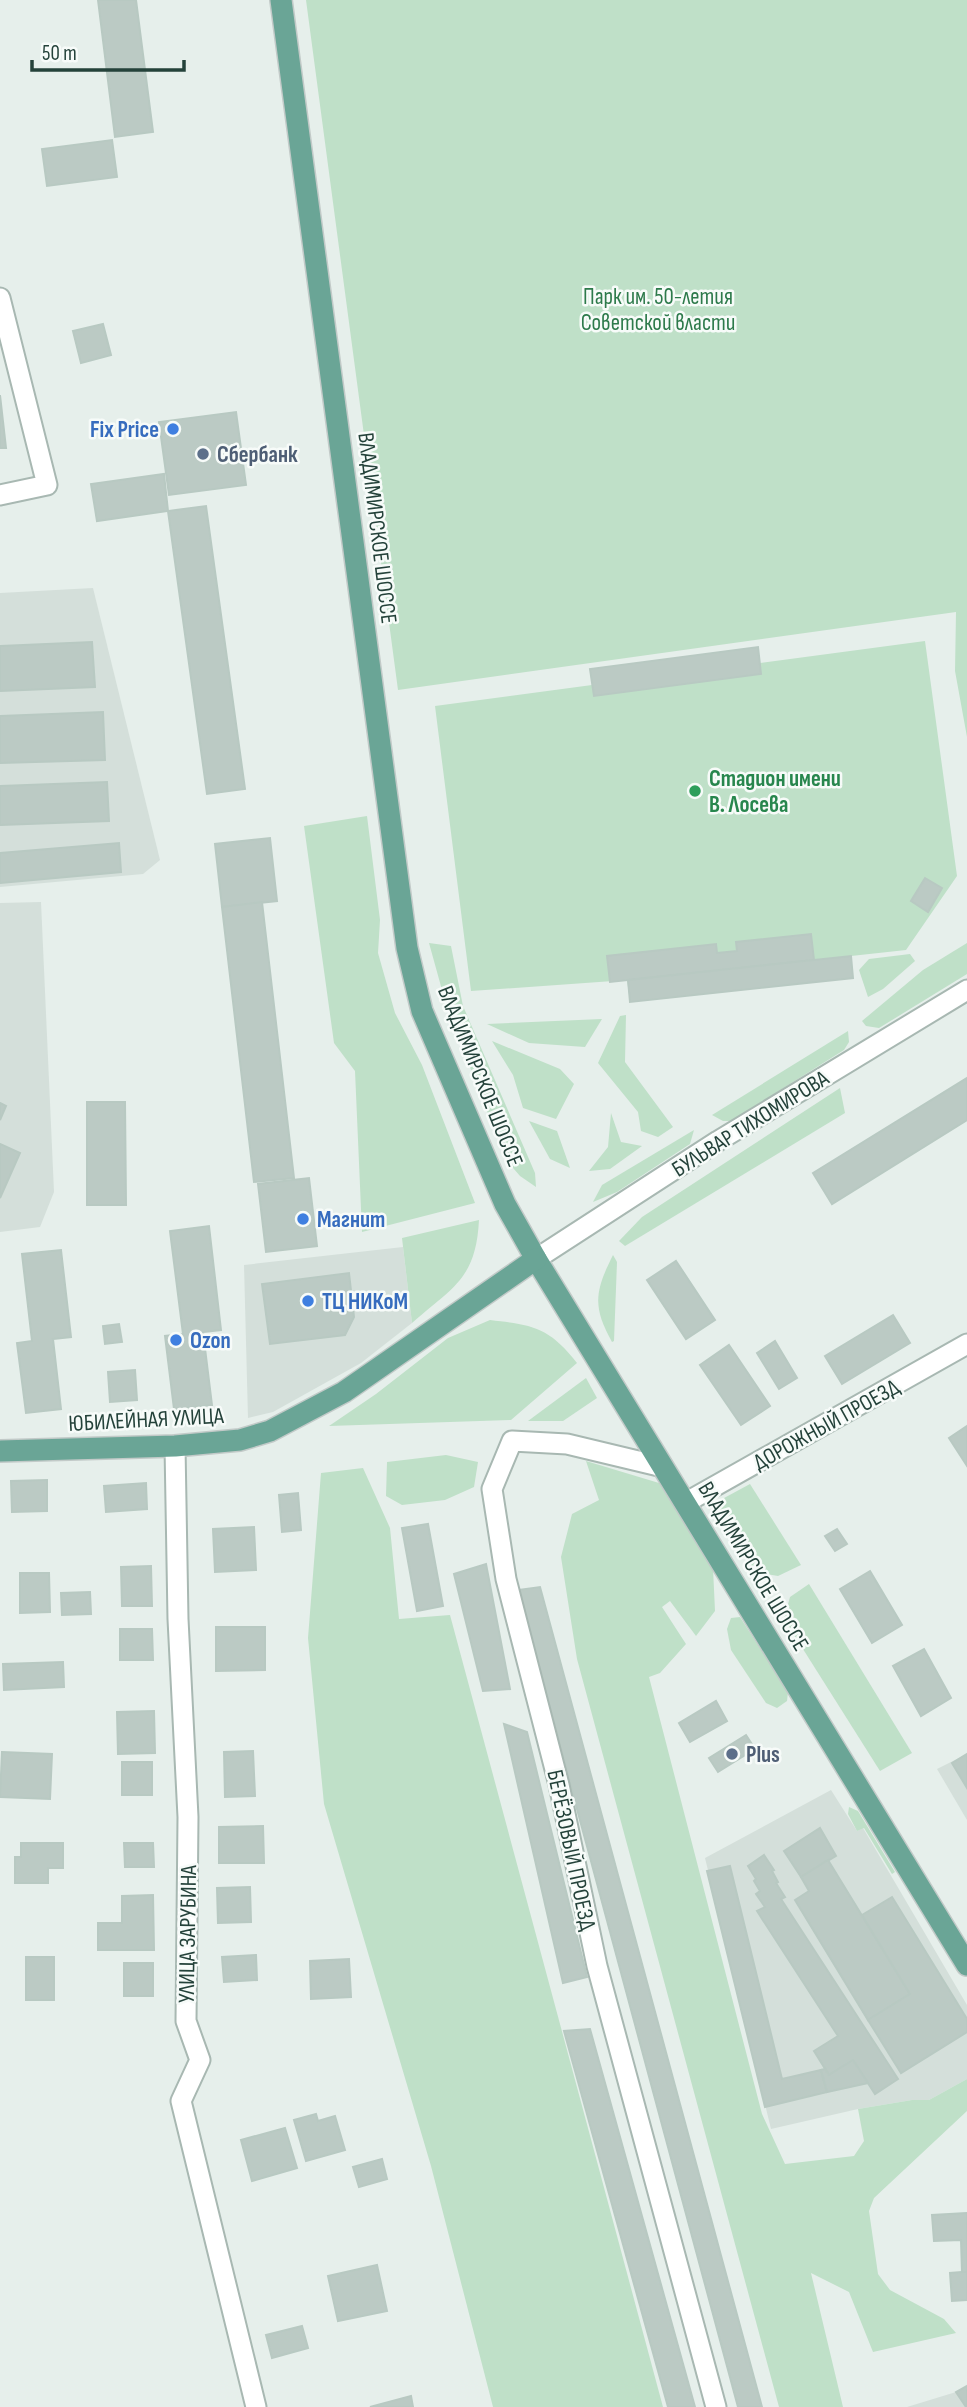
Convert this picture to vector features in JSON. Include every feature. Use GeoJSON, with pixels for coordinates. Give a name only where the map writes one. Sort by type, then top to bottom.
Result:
{"type":"FeatureCollection","features":[{"type":"Feature","properties":{"kind":"main road","name":"ВЛАДИМИРСКОЕ ШОССЕ"},"geometry":{"type":"LineString","coordinates":[[281,0],[329,347],[382,770],[407,948],[422,1011],[505,1204],[536,1259],[967,1965]]}},
{"type":"Feature","properties":{"kind":"main road","name":"ЮБИЛЕЙНАЯ УЛИЦА"},"geometry":{"type":"LineString","coordinates":[[0,1451],[175,1447],[240,1440],[270,1430],[344,1392],[536,1259]]}},
{"type":"Feature","properties":{"kind":"street"},"geometry":{"type":"LineString","coordinates":[[0,298],[47,485],[0,495]]}},
{"type":"Feature","properties":{"kind":"street","name":"БУЛЬВАР ТИХОМИРОВА"},"geometry":{"type":"LineString","coordinates":[[536,1259],[718,1141],[967,990]]}},
{"type":"Feature","properties":{"kind":"street","name":"ДОРОЖНЫЙ ПРОЕЗД"},"geometry":{"type":"LineString","coordinates":[[685,1503],[967,1344]]}},
{"type":"Feature","properties":{"kind":"street","name":"БЕРЁЗОВЫЙ ПРОЕЗД"},"geometry":{"type":"LineString","coordinates":[[663,1467],[567,1444],[512,1441],[492,1489],[506,1579],[559,1785],[597,1966],[716,2407]]}},
{"type":"Feature","properties":{"kind":"street","name":"УЛИЦА ЗАРУБИНА"},"geometry":{"type":"LineString","coordinates":[[175,1447],[178,1619],[188,1817],[186,2021],[200,2060],[181,2101],[256,2407]]}},
{"type":"Feature","properties":{"kind":"shaded area"},"geometry":{"type":"Polygon","coordinates":[[[93,588],[160,860],[143,874],[0,887],[0,593],[93,588]]]}},
{"type":"Feature","properties":{"kind":"shaded area"},"geometry":{"type":"Polygon","coordinates":[[[41,902],[54,1192],[40,1227],[0,1232],[0,903],[41,902]]]}},
{"type":"Feature","properties":{"kind":"shaded area"},"geometry":{"type":"Polygon","coordinates":[[[403,1247],[412,1323],[361,1363],[273,1412],[248,1418],[244,1265],[403,1247]]]}},
{"type":"Feature","properties":{"kind":"shaded area"},"geometry":{"type":"Polygon","coordinates":[[[967,1754],[967,1820],[937,1769],[967,1754]]]}},
{"type":"Feature","properties":{"kind":"shaded area"},"geometry":{"type":"Polygon","coordinates":[[[831,1790],[857,1831],[863,1828],[967,2005],[967,2079],[929,2100],[912,2100],[858,2109],[771,2129],[705,1858],[831,1790]]]}},
{"type":"Feature","properties":{"kind":"shaded area"},"geometry":{"type":"Polygon","coordinates":[[[967,2386],[967,2407],[907,2407],[956,2392],[967,2386]]]}},
{"type":"Feature","properties":{"kind":"green space","name":"Парк им. 50-летия Советской власти"},"geometry":{"type":"Polygon","coordinates":[[[306,0],[967,0],[967,737],[955,671],[956,612],[398,690],[306,0]]]}},
{"type":"Feature","properties":{"kind":"green space","name":"Стадион имени В. Лосева"},"geometry":{"type":"Polygon","coordinates":[[[925,641],[957,876],[906,950],[851,956],[853,978],[630,1002],[627,980],[471,991],[435,706],[592,685],[590,669],[758,647],[760,663],[925,641]]]}},
{"type":"Feature","properties":{"kind":"green space"},"geometry":{"type":"Polygon","coordinates":[[[367,816],[380,920],[378,953],[395,1013],[422,1065],[475,1203],[362,1232],[355,1071],[334,1043],[304,826],[367,816]]]}},
{"type":"Feature","properties":{"kind":"green space"},"geometry":{"type":"Polygon","coordinates":[[[429,943],[451,946],[463,1006],[535,1173],[536,1187],[520,1176],[506,1160],[447,1008],[429,943]]]}},
{"type":"Feature","properties":{"kind":"green space"},"geometry":{"type":"Polygon","coordinates":[[[967,943],[967,974],[879,1028],[866,1026],[862,1021],[923,970],[967,943]]]}},
{"type":"Feature","properties":{"kind":"green space"},"geometry":{"type":"Polygon","coordinates":[[[910,954],[915,961],[883,989],[868,997],[859,970],[869,959],[910,954]]]}},
{"type":"Feature","properties":{"kind":"green space"},"geometry":{"type":"Polygon","coordinates":[[[626,1015],[625,1062],[673,1127],[658,1137],[641,1131],[638,1112],[598,1063],[620,1016],[626,1015]]]}},
{"type":"Feature","properties":{"kind":"green space"},"geometry":{"type":"Polygon","coordinates":[[[602,1019],[585,1047],[529,1043],[487,1024],[602,1019]]]}},
{"type":"Feature","properties":{"kind":"green space"},"geometry":{"type":"Polygon","coordinates":[[[848,1031],[849,1042],[844,1050],[731,1121],[723,1121],[712,1115],[848,1031]]]}},
{"type":"Feature","properties":{"kind":"green space"},"geometry":{"type":"Polygon","coordinates":[[[492,1041],[560,1069],[574,1084],[556,1119],[523,1108],[513,1075],[492,1041]]]}},
{"type":"Feature","properties":{"kind":"green space"},"geometry":{"type":"Polygon","coordinates":[[[840,1088],[845,1113],[625,1246],[619,1241],[642,1217],[840,1088]]]}},
{"type":"Feature","properties":{"kind":"green space"},"geometry":{"type":"Polygon","coordinates":[[[611,1113],[621,1142],[642,1146],[610,1169],[589,1171],[608,1147],[611,1113]]]}},
{"type":"Feature","properties":{"kind":"green space"},"geometry":{"type":"Polygon","coordinates":[[[529,1121],[557,1131],[570,1168],[550,1159],[529,1121]]]}},
{"type":"Feature","properties":{"kind":"green space"},"geometry":{"type":"Polygon","coordinates":[[[694,1130],[690,1144],[617,1192],[593,1202],[602,1185],[694,1130]]]}},
{"type":"Feature","properties":{"kind":"green space"},"geometry":{"type":"Polygon","coordinates":[[[479,1220],[473,1256],[460,1280],[412,1323],[402,1238],[479,1220]]]}},
{"type":"Feature","properties":{"kind":"green space"},"geometry":{"type":"Polygon","coordinates":[[[613,1255],[617,1262],[612,1342],[601,1318],[598,1298],[602,1279],[613,1255]]]}},
{"type":"Feature","properties":{"kind":"green space"},"geometry":{"type":"Polygon","coordinates":[[[490,1320],[539,1330],[558,1342],[577,1363],[511,1420],[329,1426],[376,1394],[448,1338],[490,1320]]]}},
{"type":"Feature","properties":{"kind":"green space"},"geometry":{"type":"Polygon","coordinates":[[[586,1378],[597,1398],[563,1421],[528,1421],[586,1378]]]}},
{"type":"Feature","properties":{"kind":"green space"},"geometry":{"type":"Polygon","coordinates":[[[446,1455],[478,1462],[474,1487],[445,1500],[402,1505],[386,1496],[387,1462],[446,1455]]]}},
{"type":"Feature","properties":{"kind":"green space"},"geometry":{"type":"Polygon","coordinates":[[[586,1461],[659,1483],[713,1568],[715,1611],[696,1636],[670,1601],[662,1607],[686,1644],[660,1673],[649,1677],[762,2114],[785,2164],[854,2156],[864,2141],[858,2109],[912,2100],[929,2100],[967,2079],[967,2111],[874,2198],[869,2211],[878,2274],[890,2290],[944,2319],[956,2333],[873,2352],[849,2292],[811,2273],[843,2407],[779,2407],[577,1659],[561,1557],[572,1514],[599,1500],[586,1461]]]}},
{"type":"Feature","properties":{"kind":"green space"},"geometry":{"type":"Polygon","coordinates":[[[363,1468],[390,1528],[399,1619],[450,1615],[663,2407],[493,2407],[431,2166],[324,1804],[308,1638],[321,1473],[363,1468]]]}},
{"type":"Feature","properties":{"kind":"green space"},"geometry":{"type":"Polygon","coordinates":[[[750,1484],[801,1565],[778,1576],[755,1572],[713,1504],[750,1484]]]}},
{"type":"Feature","properties":{"kind":"green space"},"geometry":{"type":"Polygon","coordinates":[[[809,1584],[912,1753],[880,1771],[784,1619],[790,1597],[809,1584]]]}},
{"type":"Feature","properties":{"kind":"green space"},"geometry":{"type":"Polygon","coordinates":[[[740,1617],[788,1692],[787,1701],[777,1708],[766,1703],[731,1650],[727,1629],[731,1618],[740,1617]]]}},
{"type":"Feature","properties":{"kind":"green space"},"geometry":{"type":"Polygon","coordinates":[[[849,1807],[858,1811],[895,1872],[892,1874],[864,1828],[857,1831],[848,1814],[849,1807]]]}},
{"type":"Feature","properties":{"kind":"building"},"geometry":{"type":"Polygon","coordinates":[[[98,0],[136,0],[153,132],[115,137],[98,0]]]}},
{"type":"Feature","properties":{"kind":"building"},"geometry":{"type":"Polygon","coordinates":[[[112,140],[117,177],[47,186],[42,149],[112,140]]]}},
{"type":"Feature","properties":{"kind":"building"},"geometry":{"type":"Polygon","coordinates":[[[103,324],[111,355],[81,363],[73,331],[103,324]]]}},
{"type":"Feature","properties":{"kind":"building"},"geometry":{"type":"Polygon","coordinates":[[[0,395],[6,448],[0,448],[0,395]]]}},
{"type":"Feature","properties":{"kind":"building","name":"Сбербанк"},"geometry":{"type":"Polygon","coordinates":[[[236,412],[246,485],[169,495],[159,422],[236,412]]]}},
{"type":"Feature","properties":{"kind":"building"},"geometry":{"type":"Polygon","coordinates":[[[164,474],[168,511],[97,521],[91,484],[164,474]]]}},
{"type":"Feature","properties":{"kind":"building"},"geometry":{"type":"Polygon","coordinates":[[[206,506],[245,789],[207,794],[168,511],[206,506]]]}},
{"type":"Feature","properties":{"kind":"building"},"geometry":{"type":"Polygon","coordinates":[[[92,642],[95,687],[0,691],[0,646],[92,642]]]}},
{"type":"Feature","properties":{"kind":"building"},"geometry":{"type":"Polygon","coordinates":[[[758,647],[761,674],[594,696],[590,669],[758,647]]]}},
{"type":"Feature","properties":{"kind":"building"},"geometry":{"type":"Polygon","coordinates":[[[103,712],[105,760],[0,763],[0,716],[103,712]]]}},
{"type":"Feature","properties":{"kind":"building"},"geometry":{"type":"Polygon","coordinates":[[[107,782],[109,821],[0,825],[0,786],[107,782]]]}},
{"type":"Feature","properties":{"kind":"building"},"geometry":{"type":"Polygon","coordinates":[[[270,838],[277,901],[222,907],[215,844],[270,838]]]}},
{"type":"Feature","properties":{"kind":"building"},"geometry":{"type":"Polygon","coordinates":[[[119,843],[121,872],[0,883],[0,853],[119,843]]]}},
{"type":"Feature","properties":{"kind":"building"},"geometry":{"type":"Polygon","coordinates":[[[925,878],[942,888],[928,912],[911,901],[925,878]]]}},
{"type":"Feature","properties":{"kind":"building"},"geometry":{"type":"Polygon","coordinates":[[[262,902],[294,1178],[254,1182],[222,907],[262,902]]]}},
{"type":"Feature","properties":{"kind":"building"},"geometry":{"type":"Polygon","coordinates":[[[811,934],[814,960],[610,982],[607,956],[716,944],[717,953],[737,951],[736,942],[811,934]]]}},
{"type":"Feature","properties":{"kind":"building"},"geometry":{"type":"Polygon","coordinates":[[[851,956],[853,978],[630,1002],[628,980],[851,956]]]}},
{"type":"Feature","properties":{"kind":"building"},"geometry":{"type":"Polygon","coordinates":[[[967,1078],[967,1120],[832,1204],[813,1173],[967,1078]]]}},
{"type":"Feature","properties":{"kind":"building"},"geometry":{"type":"Polygon","coordinates":[[[87,1102],[125,1102],[126,1205],[87,1205],[87,1102]]]}},
{"type":"Feature","properties":{"kind":"building"},"geometry":{"type":"Polygon","coordinates":[[[0,1103],[6,1106],[0,1120],[0,1103]]]}},
{"type":"Feature","properties":{"kind":"building"},"geometry":{"type":"Polygon","coordinates":[[[0,1144],[20,1153],[0,1198],[0,1144]]]}},
{"type":"Feature","properties":{"kind":"building"},"geometry":{"type":"Polygon","coordinates":[[[309,1178],[317,1246],[266,1252],[258,1184],[309,1178]]]}},
{"type":"Feature","properties":{"kind":"building"},"geometry":{"type":"Polygon","coordinates":[[[209,1226],[221,1330],[203,1332],[212,1405],[174,1409],[165,1336],[183,1334],[170,1231],[209,1226]]]}},
{"type":"Feature","properties":{"kind":"building"},"geometry":{"type":"Polygon","coordinates":[[[61,1250],[71,1337],[53,1339],[61,1409],[26,1413],[17,1343],[32,1341],[22,1254],[61,1250]]]}},
{"type":"Feature","properties":{"kind":"building"},"geometry":{"type":"Polygon","coordinates":[[[676,1261],[715,1320],[686,1339],[647,1280],[676,1261]]]}},
{"type":"Feature","properties":{"kind":"building","name":"ТЦ НИКоМ"},"geometry":{"type":"Polygon","coordinates":[[[349,1273],[354,1317],[345,1335],[270,1344],[262,1284],[349,1273]]]}},
{"type":"Feature","properties":{"kind":"building"},"geometry":{"type":"Polygon","coordinates":[[[893,1315],[910,1343],[842,1384],[825,1356],[893,1315]]]}},
{"type":"Feature","properties":{"kind":"building"},"geometry":{"type":"Polygon","coordinates":[[[119,1324],[122,1342],[105,1344],[103,1326],[119,1324]]]}},
{"type":"Feature","properties":{"kind":"building"},"geometry":{"type":"Polygon","coordinates":[[[775,1341],[797,1378],[779,1389],[757,1353],[775,1341]]]}},
{"type":"Feature","properties":{"kind":"building"},"geometry":{"type":"Polygon","coordinates":[[[729,1345],[770,1406],[741,1425],[700,1365],[729,1345]]]}},
{"type":"Feature","properties":{"kind":"building"},"geometry":{"type":"Polygon","coordinates":[[[135,1370],[137,1400],[110,1402],[108,1372],[135,1370]]]}},
{"type":"Feature","properties":{"kind":"building"},"geometry":{"type":"Polygon","coordinates":[[[967,1426],[967,1466],[949,1438],[967,1426]]]}},
{"type":"Feature","properties":{"kind":"building"},"geometry":{"type":"Polygon","coordinates":[[[47,1480],[47,1511],[12,1512],[11,1481],[47,1480]]]}},
{"type":"Feature","properties":{"kind":"building"},"geometry":{"type":"Polygon","coordinates":[[[146,1483],[147,1509],[106,1512],[104,1486],[146,1483]]]}},
{"type":"Feature","properties":{"kind":"building"},"geometry":{"type":"Polygon","coordinates":[[[298,1493],[301,1530],[282,1532],[279,1495],[298,1493]]]}},
{"type":"Feature","properties":{"kind":"building"},"geometry":{"type":"Polygon","coordinates":[[[428,1524],[443,1606],[417,1611],[402,1528],[428,1524]]]}},
{"type":"Feature","properties":{"kind":"building"},"geometry":{"type":"Polygon","coordinates":[[[254,1527],[256,1570],[215,1572],[213,1529],[254,1527]]]}},
{"type":"Feature","properties":{"kind":"building"},"geometry":{"type":"Polygon","coordinates":[[[837,1529],[847,1544],[835,1551],[825,1536],[837,1529]]]}},
{"type":"Feature","properties":{"kind":"building"},"geometry":{"type":"Polygon","coordinates":[[[486,1564],[510,1689],[483,1691],[454,1574],[486,1564]]]}},
{"type":"Feature","properties":{"kind":"building"},"geometry":{"type":"Polygon","coordinates":[[[151,1566],[152,1606],[122,1606],[121,1567],[151,1566]]]}},
{"type":"Feature","properties":{"kind":"building"},"geometry":{"type":"Polygon","coordinates":[[[870,1571],[902,1625],[872,1643],[840,1589],[870,1571]]]}},
{"type":"Feature","properties":{"kind":"building"},"geometry":{"type":"Polygon","coordinates":[[[20,1573],[49,1573],[50,1612],[20,1613],[20,1573]]]}},
{"type":"Feature","properties":{"kind":"building"},"geometry":{"type":"Polygon","coordinates":[[[540,1587],[762,2407],[738,2407],[518,1590],[540,1587]]]}},
{"type":"Feature","properties":{"kind":"building"},"geometry":{"type":"Polygon","coordinates":[[[90,1592],[91,1614],[62,1615],[61,1593],[90,1592]]]}},
{"type":"Feature","properties":{"kind":"building"},"geometry":{"type":"Polygon","coordinates":[[[216,1627],[265,1627],[265,1670],[216,1671],[216,1627]]]}},
{"type":"Feature","properties":{"kind":"building"},"geometry":{"type":"Polygon","coordinates":[[[120,1629],[152,1629],[153,1660],[120,1660],[120,1629]]]}},
{"type":"Feature","properties":{"kind":"building"},"geometry":{"type":"Polygon","coordinates":[[[924,1649],[951,1698],[921,1716],[893,1666],[924,1649]]]}},
{"type":"Feature","properties":{"kind":"building"},"geometry":{"type":"Polygon","coordinates":[[[63,1662],[64,1687],[4,1690],[3,1664],[63,1662]]]}},
{"type":"Feature","properties":{"kind":"building"},"geometry":{"type":"Polygon","coordinates":[[[716,1701],[727,1721],[690,1742],[679,1723],[716,1701]]]}},
{"type":"Feature","properties":{"kind":"building"},"geometry":{"type":"Polygon","coordinates":[[[154,1711],[155,1753],[118,1754],[117,1712],[154,1711]]]}},
{"type":"Feature","properties":{"kind":"building"},"geometry":{"type":"Polygon","coordinates":[[[504,1724],[527,1732],[587,1977],[563,1983],[504,1724]]]}},
{"type":"Feature","properties":{"kind":"building","name":"Plus"},"geometry":{"type":"Polygon","coordinates":[[[746,1735],[755,1749],[718,1772],[709,1758],[746,1735]]]}},
{"type":"Feature","properties":{"kind":"building"},"geometry":{"type":"Polygon","coordinates":[[[253,1751],[255,1796],[225,1797],[224,1752],[253,1751]]]}},
{"type":"Feature","properties":{"kind":"building"},"geometry":{"type":"Polygon","coordinates":[[[2,1752],[52,1754],[50,1799],[0,1797],[2,1752]]]}},
{"type":"Feature","properties":{"kind":"building"},"geometry":{"type":"Polygon","coordinates":[[[967,1754],[967,1788],[952,1763],[967,1754]]]}},
{"type":"Feature","properties":{"kind":"building"},"geometry":{"type":"Polygon","coordinates":[[[122,1762],[152,1762],[152,1795],[122,1795],[122,1762]]]}},
{"type":"Feature","properties":{"kind":"building"},"geometry":{"type":"Polygon","coordinates":[[[263,1826],[264,1863],[219,1863],[219,1827],[263,1826]]]}},
{"type":"Feature","properties":{"kind":"building"},"geometry":{"type":"Polygon","coordinates":[[[820,1828],[836,1856],[801,1877],[784,1851],[820,1828]]]}},
{"type":"Feature","properties":{"kind":"building"},"geometry":{"type":"Polygon","coordinates":[[[21,1843],[63,1843],[63,1868],[48,1868],[48,1883],[15,1883],[15,1857],[21,1857],[21,1843]]]}},
{"type":"Feature","properties":{"kind":"building"},"geometry":{"type":"Polygon","coordinates":[[[124,1843],[153,1843],[154,1867],[125,1867],[124,1843]]]}},
{"type":"Feature","properties":{"kind":"building"},"geometry":{"type":"Polygon","coordinates":[[[764,1855],[774,1870],[772,1871],[778,1882],[776,1883],[785,1897],[781,1899],[898,2079],[875,2094],[853,2060],[829,2075],[814,2051],[838,2036],[757,1911],[765,1907],[756,1894],[760,1891],[748,1866],[764,1855]]]}},
{"type":"Feature","properties":{"kind":"building"},"geometry":{"type":"Polygon","coordinates":[[[828,1860],[910,1994],[868,2020],[795,1900],[809,1891],[801,1877],[828,1860]]]}},
{"type":"Feature","properties":{"kind":"building"},"geometry":{"type":"Polygon","coordinates":[[[730,1866],[782,2079],[821,2070],[827,2092],[765,2107],[707,1871],[730,1866]]]}},
{"type":"Feature","properties":{"kind":"building"},"geometry":{"type":"Polygon","coordinates":[[[250,1887],[251,1922],[218,1923],[217,1888],[250,1887]]]}},
{"type":"Feature","properties":{"kind":"building"},"geometry":{"type":"Polygon","coordinates":[[[153,1895],[154,1950],[98,1950],[98,1923],[122,1923],[122,1896],[153,1895]]]}},
{"type":"Feature","properties":{"kind":"building"},"geometry":{"type":"Polygon","coordinates":[[[892,1897],[967,2019],[967,2032],[901,2073],[868,2020],[910,1994],[862,1915],[892,1897]]]}},
{"type":"Feature","properties":{"kind":"building"},"geometry":{"type":"Polygon","coordinates":[[[256,1955],[257,1980],[224,1982],[222,1957],[256,1955]]]}},
{"type":"Feature","properties":{"kind":"building"},"geometry":{"type":"Polygon","coordinates":[[[26,1957],[54,1957],[54,2000],[26,2000],[26,1957]]]}},
{"type":"Feature","properties":{"kind":"building"},"geometry":{"type":"Polygon","coordinates":[[[349,1959],[351,1997],[311,1999],[310,1961],[349,1959]]]}},
{"type":"Feature","properties":{"kind":"building"},"geometry":{"type":"Polygon","coordinates":[[[124,1963],[153,1963],[153,1996],[124,1996],[124,1963]]]}},
{"type":"Feature","properties":{"kind":"building"},"geometry":{"type":"Polygon","coordinates":[[[590,2029],[695,2407],[668,2407],[564,2031],[590,2029]]]}},
{"type":"Feature","properties":{"kind":"building"},"geometry":{"type":"Polygon","coordinates":[[[853,2060],[868,2083],[827,2092],[821,2070],[825,2069],[829,2075],[853,2060]]]}},
{"type":"Feature","properties":{"kind":"building"},"geometry":{"type":"Polygon","coordinates":[[[316,2114],[318,2121],[335,2116],[345,2150],[306,2161],[294,2120],[316,2114]]]}},
{"type":"Feature","properties":{"kind":"building"},"geometry":{"type":"Polygon","coordinates":[[[285,2128],[297,2168],[252,2181],[241,2140],[285,2128]]]}},
{"type":"Feature","properties":{"kind":"building"},"geometry":{"type":"Polygon","coordinates":[[[382,2159],[387,2179],[359,2187],[353,2167],[382,2159]]]}},
{"type":"Feature","properties":{"kind":"building"},"geometry":{"type":"Polygon","coordinates":[[[967,2213],[967,2272],[962,2272],[961,2240],[934,2241],[932,2215],[967,2213]]]}},
{"type":"Feature","properties":{"kind":"building"},"geometry":{"type":"Polygon","coordinates":[[[377,2265],[387,2311],[338,2321],[328,2276],[377,2265]]]}},
{"type":"Feature","properties":{"kind":"building"},"geometry":{"type":"Polygon","coordinates":[[[967,2272],[967,2300],[952,2301],[950,2273],[967,2272]]]}},
{"type":"Feature","properties":{"kind":"building"},"geometry":{"type":"Polygon","coordinates":[[[302,2326],[308,2348],[272,2358],[266,2335],[302,2326]]]}},
{"type":"Feature","properties":{"kind":"building"},"geometry":{"type":"Polygon","coordinates":[[[967,2386],[967,2407],[966,2407],[956,2392],[967,2386]]]}},
{"type":"Feature","properties":{"kind":"building"},"geometry":{"type":"Polygon","coordinates":[[[411,2396],[413,2407],[370,2407],[411,2396]]]}},
{"type":"Feature","properties":{"kind":"place","name":"Fix Price"},"geometry":{"type":"Point","coordinates":[173,429]}},
{"type":"Feature","properties":{"kind":"place","name":"Сбербанк"},"geometry":{"type":"Point","coordinates":[203,454]}},
{"type":"Feature","properties":{"kind":"place","name":"Стадион имени В. Лосева"},"geometry":{"type":"Point","coordinates":[695,791]}},
{"type":"Feature","properties":{"kind":"place","name":"Магнит"},"geometry":{"type":"Point","coordinates":[303,1219]}},
{"type":"Feature","properties":{"kind":"place","name":"ТЦ НИКоМ"},"geometry":{"type":"Point","coordinates":[308,1301]}},
{"type":"Feature","properties":{"kind":"place","name":"Ozon"},"geometry":{"type":"Point","coordinates":[176,1340]}},
{"type":"Feature","properties":{"kind":"place","name":"Plus"},"geometry":{"type":"Point","coordinates":[732,1754]}}]}
